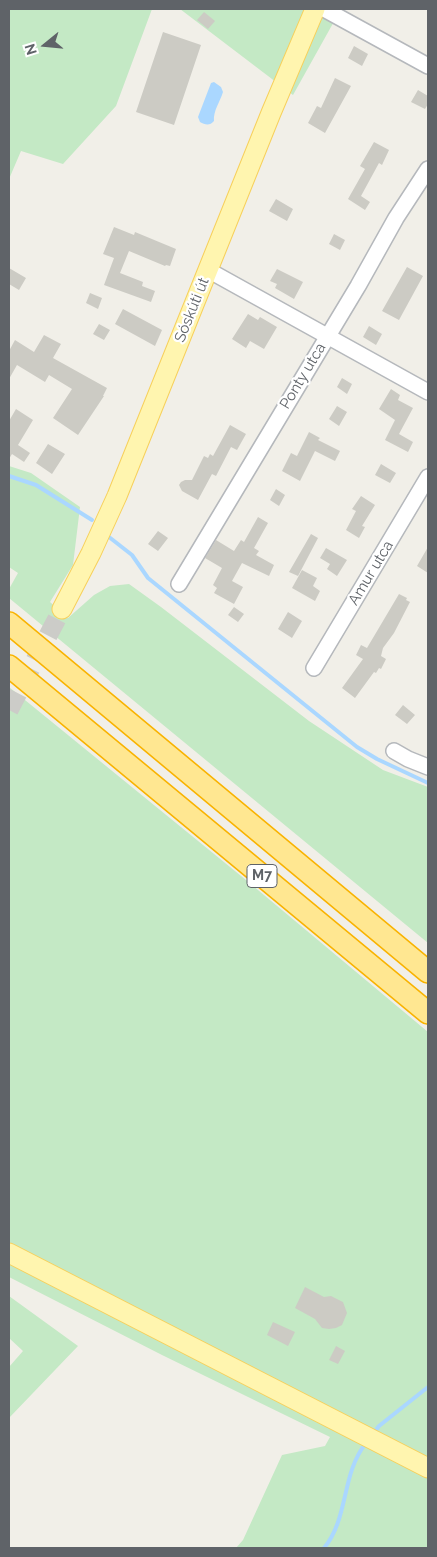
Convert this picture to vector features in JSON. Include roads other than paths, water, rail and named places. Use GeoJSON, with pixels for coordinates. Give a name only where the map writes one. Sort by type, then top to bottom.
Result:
{"type":"FeatureCollection","features":[{"type":"Feature","properties":{"kind":"highway","name":"M7"},"geometry":{"type":"LineString","coordinates":[[9,623],[428,972]]}},
{"type":"Feature","properties":{"kind":"highway","name":"M7"},"geometry":{"type":"LineString","coordinates":[[9,666],[428,1013]]}},
{"type":"Feature","properties":{"kind":"main road","name":"Sóskúti út"},"geometry":{"type":"LineString","coordinates":[[62,609],[91,553],[117,496],[315,9]]}},
{"type":"Feature","properties":{"kind":"main road"},"geometry":{"type":"LineString","coordinates":[[9,1253],[428,1468]]}},
{"type":"Feature","properties":{"kind":"street"},"geometry":{"type":"LineString","coordinates":[[324,9],[428,66]]}},
{"type":"Feature","properties":{"kind":"street","name":"Ponty utca"},"geometry":{"type":"LineString","coordinates":[[179,584],[387,233],[428,169]]}},
{"type":"Feature","properties":{"kind":"street"},"geometry":{"type":"LineString","coordinates":[[208,270],[428,392]]}},
{"type":"Feature","properties":{"kind":"street","name":"Amur utca"},"geometry":{"type":"LineString","coordinates":[[314,668],[428,477]]}},
{"type":"Feature","properties":{"kind":"street"},"geometry":{"type":"LineString","coordinates":[[394,751],[428,767]]}},
{"type":"Feature","properties":{"kind":"water"},"geometry":{"type":"Polygon","coordinates":[[[214,82],[221,87],[223,92],[214,121],[211,124],[206,124],[200,122],[198,117],[211,83],[214,82]]]}},
{"type":"Feature","properties":{"kind":"waterway"},"geometry":{"type":"LineString","coordinates":[[9,476],[36,485],[92,520]]}},
{"type":"Feature","properties":{"kind":"waterway"},"geometry":{"type":"LineString","coordinates":[[109,537],[132,555],[148,578],[357,747],[377,759],[428,783]]}},
{"type":"Feature","properties":{"kind":"waterway"},"geometry":{"type":"LineString","coordinates":[[373,1434],[379,1426],[428,1387]]}},
{"type":"Feature","properties":{"kind":"waterway"},"geometry":{"type":"LineString","coordinates":[[324,1548],[338,1523],[352,1468],[366,1443]]}},
{"type":"Feature","properties":{"kind":"tunnel"},"geometry":{"type":"LineString","coordinates":[[9,710],[62,609]]}}]}
